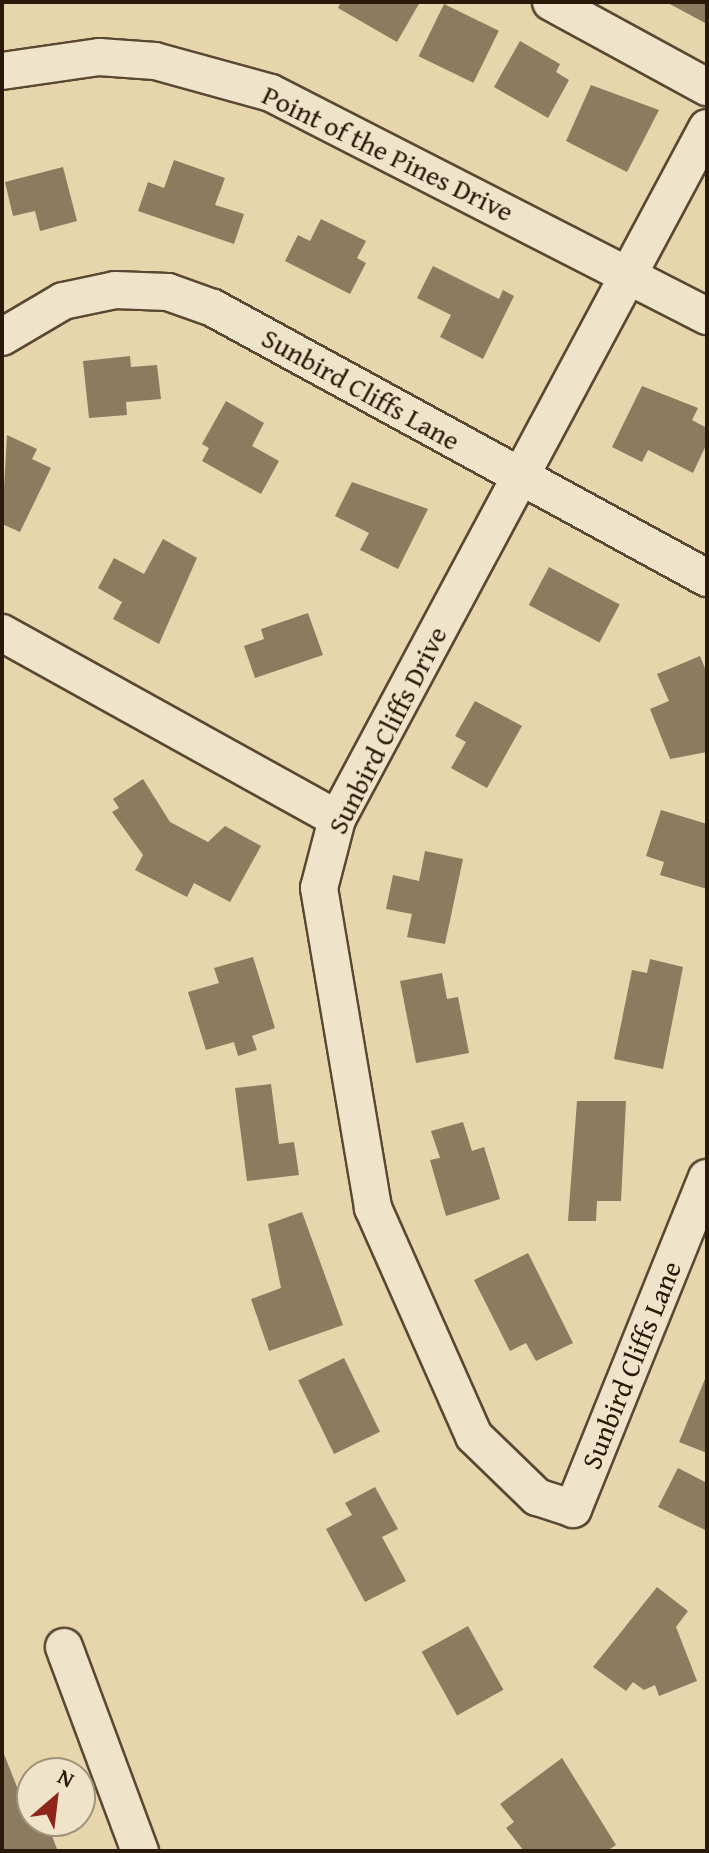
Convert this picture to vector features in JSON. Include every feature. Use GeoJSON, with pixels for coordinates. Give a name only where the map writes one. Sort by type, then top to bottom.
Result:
{"type":"FeatureCollection","features":[{"type":"Feature","properties":{"kind":"street"},"geometry":{"type":"LineString","coordinates":[[551,2],[707,87]]}},
{"type":"Feature","properties":{"kind":"street","name":"Point of the Pines Drive"},"geometry":{"type":"LineString","coordinates":[[2,71],[49,61],[141,60],[257,88],[383,144],[707,316]]}},
{"type":"Feature","properties":{"kind":"street","name":"Sunbird Cliffs Drive"},"geometry":{"type":"LineString","coordinates":[[573,1509],[537,1497],[474,1436],[373,1208],[321,919],[319,888],[337,819],[707,128]]}},
{"type":"Feature","properties":{"kind":"street","name":"Sunbird Cliffs Lane"},"geometry":{"type":"LineString","coordinates":[[2,337],[63,301],[115,290],[168,292],[213,308],[707,578]]}},
{"type":"Feature","properties":{"kind":"street"},"geometry":{"type":"LineString","coordinates":[[2,633],[337,819]]}},
{"type":"Feature","properties":{"kind":"street","name":"Sunbird Cliffs Lane"},"geometry":{"type":"LineString","coordinates":[[573,1509],[707,1178]]}},
{"type":"Feature","properties":{"kind":"street"},"geometry":{"type":"LineString","coordinates":[[64,1647],[140,1851]]}},
{"type":"Feature","properties":{"kind":"building"},"geometry":{"type":"Polygon","coordinates":[[[341,2],[420,2],[397,42],[338,8],[341,2]]]}},
{"type":"Feature","properties":{"kind":"building"},"geometry":{"type":"Polygon","coordinates":[[[666,2],[707,2],[707,24],[666,2]]]}},
{"type":"Feature","properties":{"kind":"building"},"geometry":{"type":"Polygon","coordinates":[[[444,4],[499,31],[473,83],[419,56],[444,4]]]}},
{"type":"Feature","properties":{"kind":"building"},"geometry":{"type":"Polygon","coordinates":[[[520,41],[560,64],[556,72],[569,80],[548,118],[494,87],[520,41]]]}},
{"type":"Feature","properties":{"kind":"building"},"geometry":{"type":"Polygon","coordinates":[[[591,85],[659,110],[627,172],[566,141],[591,85]]]}},
{"type":"Feature","properties":{"kind":"building"},"geometry":{"type":"Polygon","coordinates":[[[174,160],[225,178],[215,205],[244,214],[234,244],[138,211],[148,182],[164,188],[174,160]]]}},
{"type":"Feature","properties":{"kind":"building"},"geometry":{"type":"Polygon","coordinates":[[[63,167],[77,221],[40,231],[35,211],[13,216],[5,182],[63,167]]]}},
{"type":"Feature","properties":{"kind":"building"},"geometry":{"type":"Polygon","coordinates":[[[321,219],[366,241],[357,258],[366,263],[350,294],[285,261],[298,235],[310,241],[321,219]]]}},
{"type":"Feature","properties":{"kind":"building"},"geometry":{"type":"Polygon","coordinates":[[[433,266],[499,299],[503,290],[514,296],[483,359],[440,337],[451,315],[417,298],[433,266]]]}},
{"type":"Feature","properties":{"kind":"building"},"geometry":{"type":"Polygon","coordinates":[[[130,356],[131,367],[157,365],[161,399],[126,402],[127,415],[89,418],[83,361],[130,356]]]}},
{"type":"Feature","properties":{"kind":"building"},"geometry":{"type":"Polygon","coordinates":[[[642,386],[698,408],[692,420],[707,428],[707,443],[693,473],[648,450],[642,462],[612,447],[642,386]]]}},
{"type":"Feature","properties":{"kind":"building"},"geometry":{"type":"Polygon","coordinates":[[[226,401],[264,423],[252,446],[279,461],[261,494],[202,461],[209,448],[202,444],[226,401]]]}},
{"type":"Feature","properties":{"kind":"building"},"geometry":{"type":"Polygon","coordinates":[[[7,435],[37,449],[32,459],[51,468],[20,532],[2,524],[7,435]]]}},
{"type":"Feature","properties":{"kind":"building"},"geometry":{"type":"Polygon","coordinates":[[[352,482],[428,509],[398,569],[360,550],[369,533],[335,516],[352,482]]]}},
{"type":"Feature","properties":{"kind":"building"},"geometry":{"type":"Polygon","coordinates":[[[163,539],[197,558],[159,644],[113,619],[122,602],[98,588],[114,558],[144,574],[163,539]]]}},
{"type":"Feature","properties":{"kind":"building"},"geometry":{"type":"Polygon","coordinates":[[[549,567],[620,605],[599,643],[529,605],[549,567]]]}},
{"type":"Feature","properties":{"kind":"building"},"geometry":{"type":"Polygon","coordinates":[[[308,613],[323,655],[255,678],[244,646],[264,639],[261,629],[308,613]]]}},
{"type":"Feature","properties":{"kind":"building"},"geometry":{"type":"Polygon","coordinates":[[[700,656],[707,673],[707,752],[670,759],[650,709],[669,701],[657,674],[700,656]]]}},
{"type":"Feature","properties":{"kind":"building"},"geometry":{"type":"Polygon","coordinates":[[[475,701],[522,726],[487,788],[451,768],[466,742],[455,736],[475,701]]]}},
{"type":"Feature","properties":{"kind":"building"},"geometry":{"type":"Polygon","coordinates":[[[143,779],[170,822],[208,842],[225,826],[261,846],[230,902],[194,883],[187,897],[135,870],[143,855],[112,812],[119,808],[113,799],[143,779]]]}},
{"type":"Feature","properties":{"kind":"building"},"geometry":{"type":"Polygon","coordinates":[[[661,810],[707,824],[707,889],[660,875],[664,862],[646,856],[661,810]]]}},
{"type":"Feature","properties":{"kind":"building"},"geometry":{"type":"Polygon","coordinates":[[[425,851],[463,859],[445,944],[407,937],[412,914],[386,909],[393,875],[419,881],[425,851]]]}},
{"type":"Feature","properties":{"kind":"building"},"geometry":{"type":"Polygon","coordinates":[[[253,957],[275,1028],[252,1036],[257,1050],[238,1056],[234,1042],[206,1050],[188,992],[219,983],[214,968],[253,957]]]}},
{"type":"Feature","properties":{"kind":"building"},"geometry":{"type":"Polygon","coordinates":[[[650,959],[683,967],[663,1069],[614,1059],[632,970],[647,973],[650,959]]]}},
{"type":"Feature","properties":{"kind":"building"},"geometry":{"type":"Polygon","coordinates":[[[442,973],[447,999],[458,997],[469,1053],[416,1063],[400,981],[442,973]]]}},
{"type":"Feature","properties":{"kind":"building"},"geometry":{"type":"Polygon","coordinates":[[[271,1084],[279,1144],[294,1142],[299,1175],[247,1181],[235,1088],[271,1084]]]}},
{"type":"Feature","properties":{"kind":"building"},"geometry":{"type":"Polygon","coordinates":[[[577,1101],[626,1101],[621,1201],[597,1201],[596,1221],[568,1221],[577,1101]]]}},
{"type":"Feature","properties":{"kind":"building"},"geometry":{"type":"Polygon","coordinates":[[[463,1122],[472,1151],[484,1147],[500,1199],[446,1216],[430,1160],[440,1158],[431,1131],[463,1122]]]}},
{"type":"Feature","properties":{"kind":"building"},"geometry":{"type":"Polygon","coordinates":[[[302,1212],[343,1325],[269,1351],[251,1299],[281,1288],[268,1224],[302,1212]]]}},
{"type":"Feature","properties":{"kind":"building"},"geometry":{"type":"Polygon","coordinates":[[[528,1253],[573,1343],[536,1361],[526,1343],[510,1351],[474,1280],[528,1253]]]}},
{"type":"Feature","properties":{"kind":"building"},"geometry":{"type":"Polygon","coordinates":[[[344,1358],[380,1432],[334,1454],[298,1380],[344,1358]]]}},
{"type":"Feature","properties":{"kind":"building"},"geometry":{"type":"Polygon","coordinates":[[[707,1374],[707,1453],[679,1442],[707,1374]]]}},
{"type":"Feature","properties":{"kind":"building"},"geometry":{"type":"Polygon","coordinates":[[[678,1468],[707,1483],[707,1531],[658,1507],[678,1468]]]}},
{"type":"Feature","properties":{"kind":"building"},"geometry":{"type":"Polygon","coordinates":[[[375,1487],[398,1529],[382,1537],[406,1581],[365,1602],[326,1529],[352,1515],[345,1503],[375,1487]]]}},
{"type":"Feature","properties":{"kind":"building"},"geometry":{"type":"Polygon","coordinates":[[[657,1587],[688,1611],[676,1627],[697,1681],[659,1696],[655,1685],[644,1690],[633,1682],[626,1691],[593,1667],[657,1587]]]}},
{"type":"Feature","properties":{"kind":"building"},"geometry":{"type":"Polygon","coordinates":[[[468,1626],[503,1690],[457,1716],[422,1652],[468,1626]]]}},
{"type":"Feature","properties":{"kind":"building"},"geometry":{"type":"Polygon","coordinates":[[[2,1749],[16,1784],[16,1837],[52,1837],[57,1849],[2,1851],[2,1749]]]}},
{"type":"Feature","properties":{"kind":"building"},"geometry":{"type":"Polygon","coordinates":[[[562,1758],[616,1845],[607,1851],[524,1851],[506,1828],[514,1822],[500,1804],[562,1758]]]}}]}
